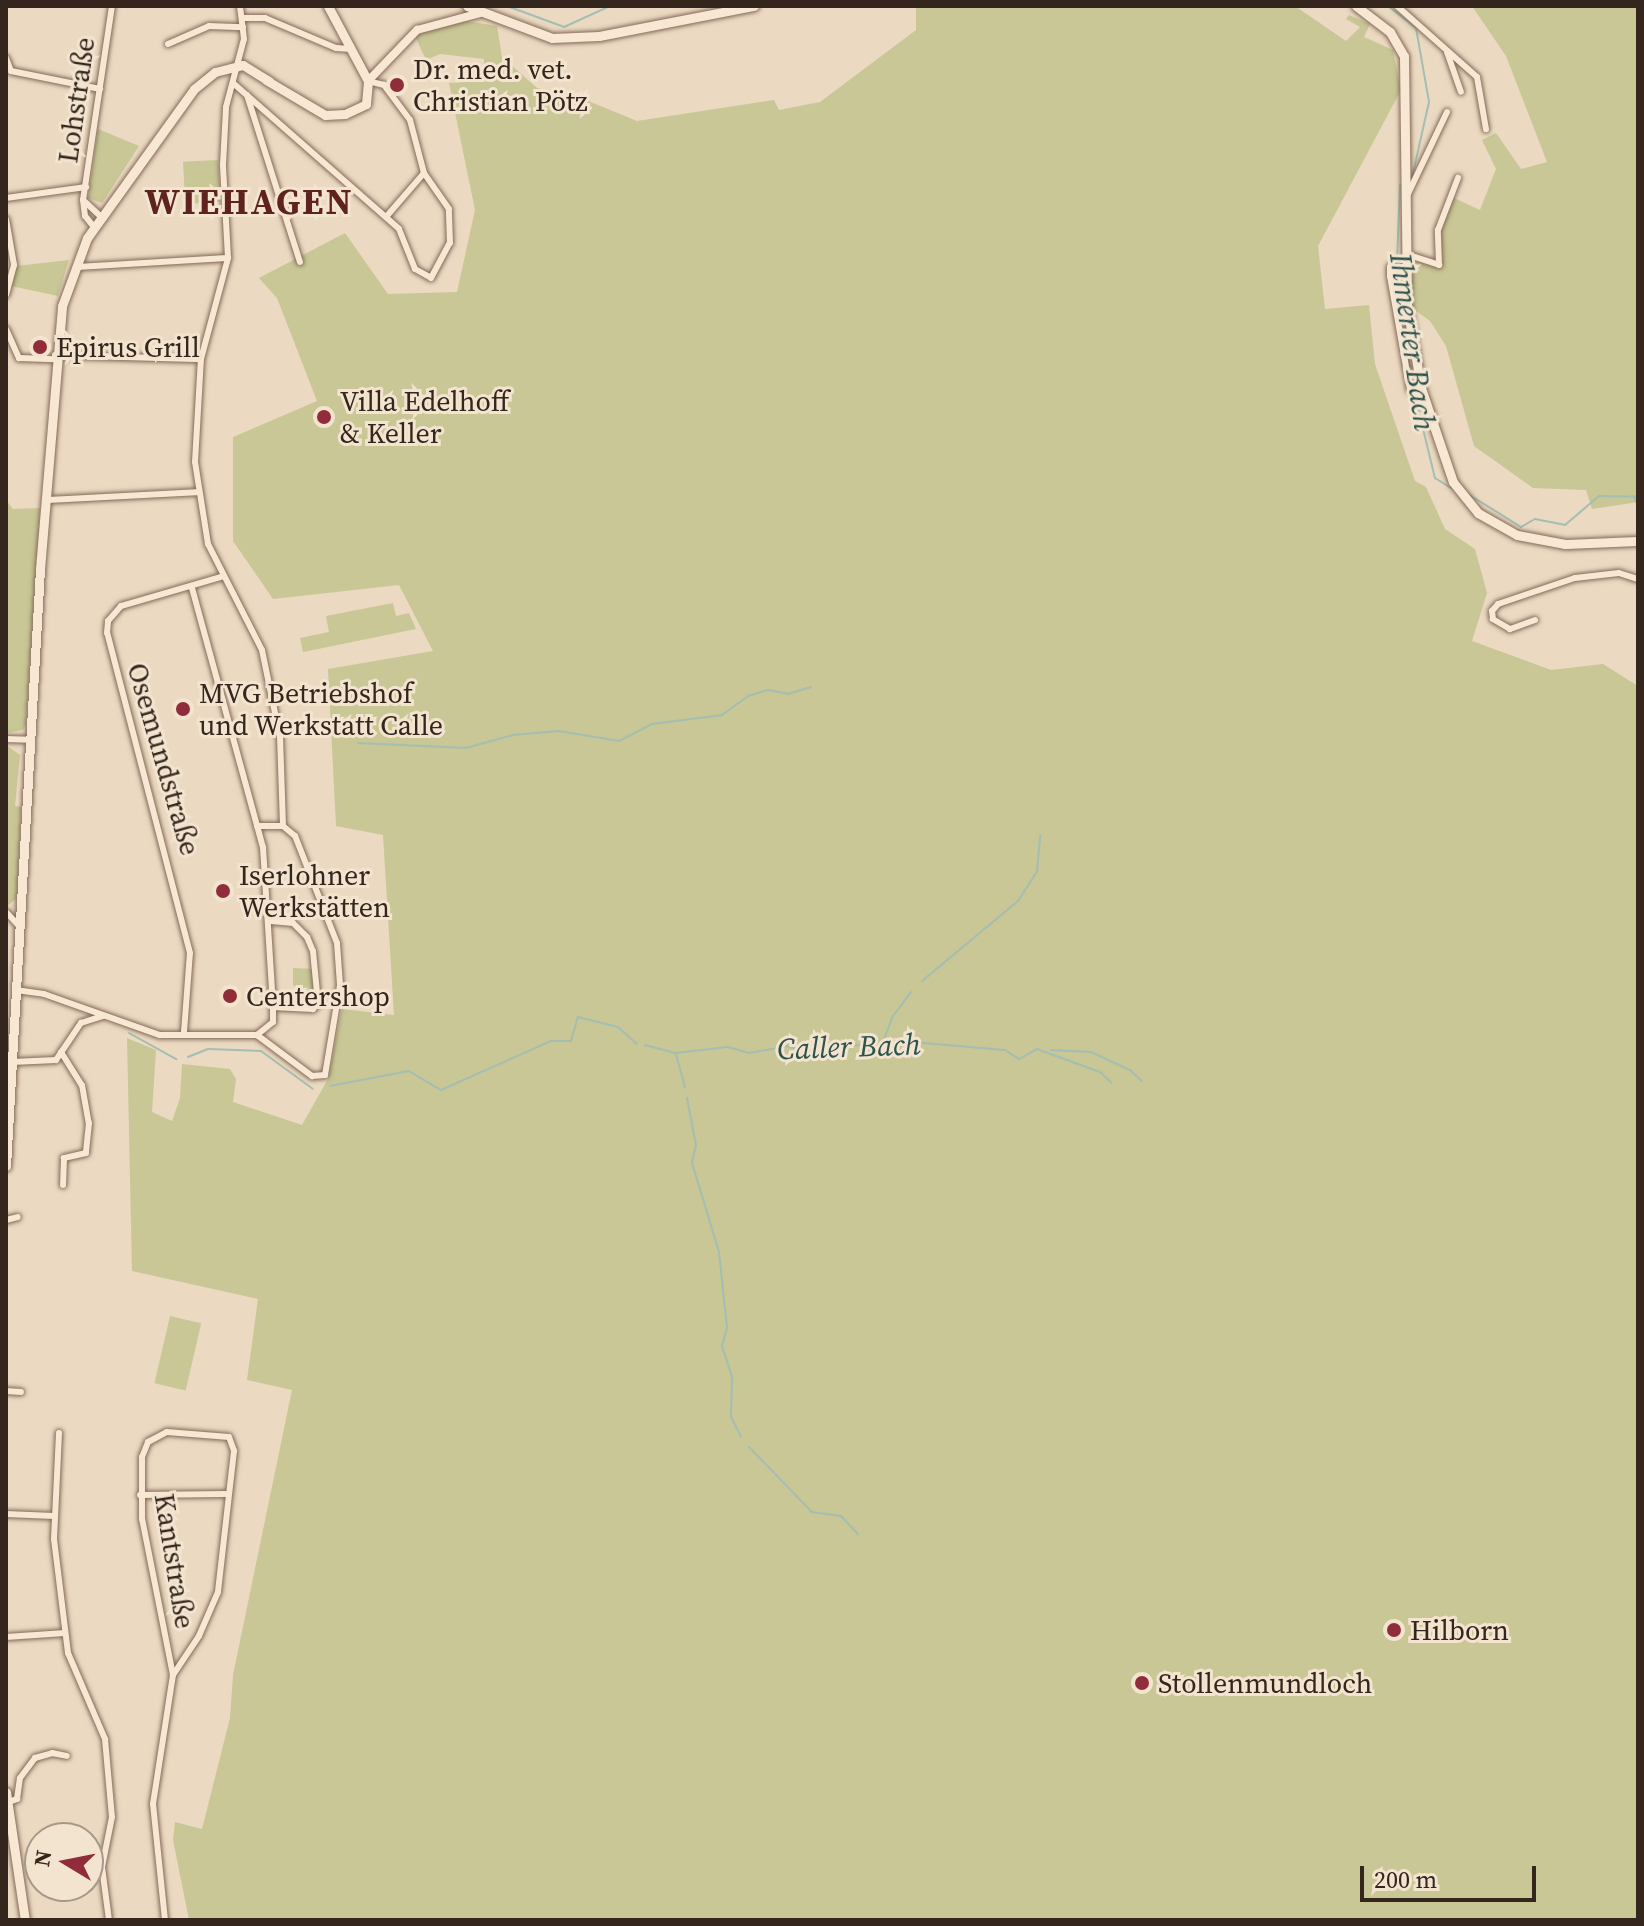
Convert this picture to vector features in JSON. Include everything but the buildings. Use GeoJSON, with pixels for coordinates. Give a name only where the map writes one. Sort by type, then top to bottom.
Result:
{"type":"FeatureCollection","features":[{"type":"Feature","properties":{"kind":"main road"},"geometry":{"type":"LineString","coordinates":[[6,1166],[8,1060],[16,990],[55,357],[74,267],[101,217],[194,89],[215,72],[238,66],[269,81],[313,111],[337,116],[366,104],[371,93],[368,81],[328,6]]}},
{"type":"Feature","properties":{"kind":"main road"},"geometry":{"type":"LineString","coordinates":[[467,6],[522,30],[569,37],[754,6]]}},
{"type":"Feature","properties":{"kind":"main road"},"geometry":{"type":"LineString","coordinates":[[1356,6],[1390,32],[1404,56],[1407,164],[1405,267],[1421,388],[1447,470],[1464,498],[1504,530],[1542,542],[1638,541]]}},
{"type":"Feature","properties":{"kind":"main road"},"geometry":{"type":"LineString","coordinates":[[6,1017],[15,1003]]}},
{"type":"Feature","properties":{"kind":"main road"},"geometry":{"type":"LineString","coordinates":[[6,1792],[11,1866],[25,1920]]}},
{"type":"Feature","properties":{"kind":"street","name":"Lohstraße"},"geometry":{"type":"LineString","coordinates":[[94,227],[85,216],[83,200],[112,6]]}},
{"type":"Feature","properties":{"kind":"street"},"geometry":{"type":"LineString","coordinates":[[240,6],[243,27],[223,165],[228,258],[201,359],[198,492],[208,544],[221,577],[247,615],[262,650],[280,737],[283,826]]}},
{"type":"Feature","properties":{"kind":"street"},"geometry":{"type":"LineString","coordinates":[[1397,6],[1477,77],[1486,129]]}},
{"type":"Feature","properties":{"kind":"street"},"geometry":{"type":"LineString","coordinates":[[233,83],[386,217],[406,238],[415,269],[431,278],[453,228],[449,209],[424,173],[410,120],[384,85],[368,81],[417,30],[480,13]]}},
{"type":"Feature","properties":{"kind":"street"},"geometry":{"type":"LineString","coordinates":[[242,18],[265,18],[336,48],[351,49]]}},
{"type":"Feature","properties":{"kind":"street"},"geometry":{"type":"LineString","coordinates":[[168,44],[209,26],[243,27]]}},
{"type":"Feature","properties":{"kind":"street"},"geometry":{"type":"LineString","coordinates":[[1447,52],[1461,92]]}},
{"type":"Feature","properties":{"kind":"street"},"geometry":{"type":"LineString","coordinates":[[6,58],[11,71],[100,89]]}},
{"type":"Feature","properties":{"kind":"street"},"geometry":{"type":"LineString","coordinates":[[247,95],[300,262]]}},
{"type":"Feature","properties":{"kind":"street"},"geometry":{"type":"LineString","coordinates":[[1406,200],[1447,112]]}},
{"type":"Feature","properties":{"kind":"street"},"geometry":{"type":"LineString","coordinates":[[386,217],[424,173]]}},
{"type":"Feature","properties":{"kind":"street"},"geometry":{"type":"LineString","coordinates":[[1406,254],[1439,265],[1438,230],[1458,178]]}},
{"type":"Feature","properties":{"kind":"street"},"geometry":{"type":"LineString","coordinates":[[6,198],[86,187]]}},
{"type":"Feature","properties":{"kind":"street","name":"Lohstraße"},"geometry":{"type":"LineString","coordinates":[[83,200],[101,217]]}},
{"type":"Feature","properties":{"kind":"street"},"geometry":{"type":"LineString","coordinates":[[6,219],[14,265],[6,295]]}},
{"type":"Feature","properties":{"kind":"street"},"geometry":{"type":"LineString","coordinates":[[74,267],[228,258]]}},
{"type":"Feature","properties":{"kind":"street"},"geometry":{"type":"LineString","coordinates":[[1405,267],[1393,267],[1390,276],[1410,390]]}},
{"type":"Feature","properties":{"kind":"street"},"geometry":{"type":"LineString","coordinates":[[6,329],[19,358],[201,359]]}},
{"type":"Feature","properties":{"kind":"street"},"geometry":{"type":"LineString","coordinates":[[45,500],[198,492]]}},
{"type":"Feature","properties":{"kind":"street"},"geometry":{"type":"LineString","coordinates":[[1535,620],[1510,629],[1493,619],[1492,611],[1498,604],[1575,578],[1622,573],[1638,579]]}},
{"type":"Feature","properties":{"kind":"street","name":"Osemundstraße"},"geometry":{"type":"LineString","coordinates":[[184,1032],[190,953],[107,633],[108,621],[121,606],[192,588],[221,577]]}},
{"type":"Feature","properties":{"kind":"street"},"geometry":{"type":"LineString","coordinates":[[192,588],[257,826],[271,921],[273,1022],[257,1035]]}},
{"type":"Feature","properties":{"kind":"street"},"geometry":{"type":"LineString","coordinates":[[6,739],[29,740]]}},
{"type":"Feature","properties":{"kind":"street"},"geometry":{"type":"LineString","coordinates":[[16,990],[160,1035],[184,1032],[257,1035],[312,1076],[324,1078],[340,985],[337,943],[295,836],[283,826],[257,826]]}},
{"type":"Feature","properties":{"kind":"street"},"geometry":{"type":"LineString","coordinates":[[19,926],[6,913],[20,902]]}},
{"type":"Feature","properties":{"kind":"street"},"geometry":{"type":"LineString","coordinates":[[271,921],[293,923],[307,937],[313,951],[318,1003],[313,1009],[273,1007]]}},
{"type":"Feature","properties":{"kind":"street"},"geometry":{"type":"LineString","coordinates":[[76,1007],[81,1023]]}},
{"type":"Feature","properties":{"kind":"street"},"geometry":{"type":"LineString","coordinates":[[8,1060],[48,1064],[61,1052],[81,1023],[103,1016]]}},
{"type":"Feature","properties":{"kind":"street"},"geometry":{"type":"LineString","coordinates":[[61,1052],[82,1085],[89,1123],[86,1153],[64,1158],[63,1185]]}},
{"type":"Feature","properties":{"kind":"street"},"geometry":{"type":"LineString","coordinates":[[6,1220],[18,1217]]}},
{"type":"Feature","properties":{"kind":"street"},"geometry":{"type":"LineString","coordinates":[[6,1391],[21,1392]]}},
{"type":"Feature","properties":{"kind":"street"},"geometry":{"type":"LineString","coordinates":[[59,1433],[54,1516],[65,1633],[68,1653],[105,1739],[112,1817],[104,1857]]}},
{"type":"Feature","properties":{"kind":"street","name":"Kantstraße"},"geometry":{"type":"LineString","coordinates":[[165,1920],[153,1804],[173,1675],[140,1495],[142,1457],[158,1435],[222,1436],[234,1444],[225,1494]]}},
{"type":"Feature","properties":{"kind":"street"},"geometry":{"type":"LineString","coordinates":[[140,1495],[225,1494],[218,1592],[199,1636],[173,1675]]}},
{"type":"Feature","properties":{"kind":"street"},"geometry":{"type":"LineString","coordinates":[[6,1514],[54,1516]]}},
{"type":"Feature","properties":{"kind":"street"},"geometry":{"type":"LineString","coordinates":[[6,1637],[65,1633]]}},
{"type":"Feature","properties":{"kind":"street"},"geometry":{"type":"LineString","coordinates":[[7,1803],[17,1799],[23,1772],[35,1758],[52,1753],[67,1756]]}},
{"type":"Feature","properties":{"kind":"street"},"geometry":{"type":"LineString","coordinates":[[104,1882],[109,1920]]}},
{"type":"Feature","properties":{"kind":"shaded area"},"geometry":{"type":"Polygon","coordinates":[[[916,6],[1295,6],[1346,41],[1360,27],[1346,19],[1349,15],[1370,24],[1364,37],[1393,50],[1401,90],[1318,246],[1325,309],[1369,305],[1375,364],[1415,481],[1426,487],[1445,529],[1475,549],[1487,593],[1472,641],[1551,670],[1603,664],[1638,686],[1638,1920],[189,1920],[173,1840],[175,1822],[202,1829],[230,1718],[233,1675],[292,1390],[247,1380],[258,1299],[132,1271],[127,1038],[156,1050],[152,1112],[172,1121],[180,1098],[182,1064],[230,1069],[236,1079],[233,1102],[302,1125],[328,1079],[342,1009],[394,1015],[383,835],[336,826],[328,669],[433,651],[399,585],[273,599],[233,541],[233,437],[317,401],[277,298],[259,278],[345,233],[388,294],[457,292],[475,210],[449,83],[484,81],[484,59],[440,54],[426,60],[414,34],[460,20],[497,26],[502,57],[537,88],[581,98],[637,121],[774,100],[779,110],[820,102],[916,30],[916,6]]]}},
{"type":"Feature","properties":{"kind":"shaded area"},"geometry":{"type":"Polygon","coordinates":[[[1472,6],[1638,6],[1638,502],[1592,509],[1586,490],[1533,488],[1474,446],[1446,346],[1430,321],[1408,305],[1410,255],[1438,267],[1439,230],[1454,198],[1480,210],[1496,169],[1482,140],[1496,133],[1521,169],[1547,162],[1506,56],[1472,6]]]}},
{"type":"Feature","properties":{"kind":"shaded area"},"geometry":{"type":"Polygon","coordinates":[[[98,129],[139,146],[102,203],[88,198],[98,129]]]}},
{"type":"Feature","properties":{"kind":"shaded area"},"geometry":{"type":"Polygon","coordinates":[[[218,160],[220,202],[185,204],[183,162],[218,160]]]}},
{"type":"Feature","properties":{"kind":"shaded area"},"geometry":{"type":"Polygon","coordinates":[[[69,260],[58,296],[11,286],[16,266],[69,260]]]}},
{"type":"Feature","properties":{"kind":"shaded area"},"geometry":{"type":"Polygon","coordinates":[[[6,500],[13,509],[40,508],[26,724],[23,730],[6,733],[6,500]]]}},
{"type":"Feature","properties":{"kind":"shaded area"},"geometry":{"type":"Polygon","coordinates":[[[393,603],[396,616],[409,613],[416,629],[303,652],[300,638],[329,632],[326,616],[393,603]]]}},
{"type":"Feature","properties":{"kind":"shaded area"},"geometry":{"type":"Polygon","coordinates":[[[6,745],[20,755],[15,806],[21,807],[17,898],[6,907],[6,745]]]}},
{"type":"Feature","properties":{"kind":"shaded area"},"geometry":{"type":"Polygon","coordinates":[[[293,968],[314,969],[315,993],[305,994],[293,985],[293,968]]]}},
{"type":"Feature","properties":{"kind":"shaded area"},"geometry":{"type":"Polygon","coordinates":[[[170,1316],[201,1323],[186,1390],[154,1383],[170,1316]]]}},
{"type":"Feature","properties":{"kind":"waterway"},"geometry":{"type":"LineString","coordinates":[[507,6],[564,27],[610,6]]}},
{"type":"Feature","properties":{"kind":"waterway"},"geometry":{"type":"LineString","coordinates":[[1388,6],[1416,28],[1429,102],[1413,173]]}},
{"type":"Feature","properties":{"kind":"waterway","name":"Ihmerter Bach"},"geometry":{"type":"LineString","coordinates":[[1400,185],[1397,261],[1411,379],[1435,478],[1451,488]]}},
{"type":"Feature","properties":{"kind":"waterway","name":"Ihmerter Bach"},"geometry":{"type":"LineString","coordinates":[[1468,494],[1521,527],[1535,519],[1565,525],[1599,496],[1638,497]]}},
{"type":"Feature","properties":{"kind":"waterway","name":"Ihmerter Bach"},"geometry":{"type":"LineString","coordinates":[[1633,496],[1638,505]]}},
{"type":"Feature","properties":{"kind":"waterway"},"geometry":{"type":"LineString","coordinates":[[358,743],[466,748],[513,735],[559,731],[619,741],[652,724],[722,715],[748,696],[768,690],[788,694],[811,687]]}},
{"type":"Feature","properties":{"kind":"waterway"},"geometry":{"type":"LineString","coordinates":[[922,981],[1018,901],[1037,872],[1040,835]]}},
{"type":"Feature","properties":{"kind":"waterway"},"geometry":{"type":"LineString","coordinates":[[881,1047],[893,1016],[911,992]]}},
{"type":"Feature","properties":{"kind":"waterway","name":"Caller Bach"},"geometry":{"type":"LineString","coordinates":[[330,1086],[409,1071],[441,1090],[551,1041],[571,1041],[578,1017],[618,1027],[637,1044]]}},
{"type":"Feature","properties":{"kind":"waterway","name":"Caller Bach"},"geometry":{"type":"LineString","coordinates":[[129,1033],[176,1059]]}},
{"type":"Feature","properties":{"kind":"waterway","name":"Caller Bach"},"geometry":{"type":"LineString","coordinates":[[645,1045],[675,1053],[728,1047],[749,1053],[787,1046],[806,1052],[826,1046],[923,1043],[1005,1050],[1019,1059],[1037,1049],[1100,1072],[1112,1083]]}},
{"type":"Feature","properties":{"kind":"waterway","name":"Caller Bach"},"geometry":{"type":"LineString","coordinates":[[188,1057],[208,1049],[261,1051],[313,1089]]}},
{"type":"Feature","properties":{"kind":"waterway","name":"Caller Bach"},"geometry":{"type":"LineString","coordinates":[[1051,1050],[1091,1052],[1130,1070],[1142,1081]]}},
{"type":"Feature","properties":{"kind":"waterway"},"geometry":{"type":"LineString","coordinates":[[676,1054],[685,1088]]}},
{"type":"Feature","properties":{"kind":"waterway"},"geometry":{"type":"LineString","coordinates":[[687,1098],[696,1145],[692,1163],[719,1252],[727,1328],[722,1346],[732,1377],[731,1417],[741,1437]]}},
{"type":"Feature","properties":{"kind":"waterway"},"geometry":{"type":"LineString","coordinates":[[749,1447],[812,1512],[841,1516],[858,1534]]}},
{"type":"Feature","properties":{"kind":"place","name":"Dr. med. vet. Christian Pötz"},"geometry":{"type":"Point","coordinates":[397,85]}},
{"type":"Feature","properties":{"kind":"place","name":"Epirus Grill"},"geometry":{"type":"Point","coordinates":[40,347]}},
{"type":"Feature","properties":{"kind":"place","name":"Villa Edelhoff & Keller"},"geometry":{"type":"Point","coordinates":[324,417]}},
{"type":"Feature","properties":{"kind":"place","name":"MVG Betriebshof und Werkstatt Calle"},"geometry":{"type":"Point","coordinates":[183,709]}},
{"type":"Feature","properties":{"kind":"place","name":"Iserlohner Werkstätten"},"geometry":{"type":"Point","coordinates":[223,891]}},
{"type":"Feature","properties":{"kind":"place","name":"Centershop"},"geometry":{"type":"Point","coordinates":[230,996]}},
{"type":"Feature","properties":{"kind":"place","name":"Hilborn"},"geometry":{"type":"Point","coordinates":[1394,1630]}},
{"type":"Feature","properties":{"kind":"place","name":"Stollenmundloch"},"geometry":{"type":"Point","coordinates":[1142,1683]}},
{"type":"Feature","properties":{"kind":"district","name":"WIEHAGEN"},"geometry":{"type":"Point","coordinates":[249,202]}}]}
